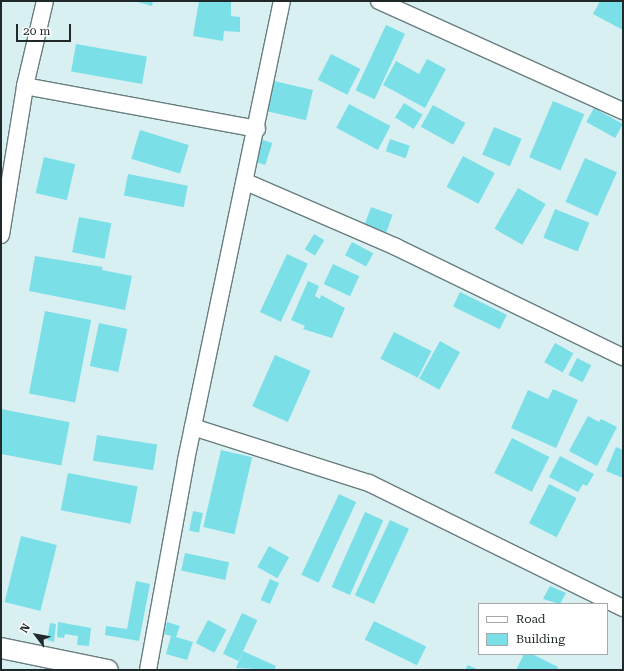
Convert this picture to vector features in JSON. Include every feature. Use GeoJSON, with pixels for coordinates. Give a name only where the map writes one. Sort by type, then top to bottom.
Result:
{"type":"FeatureCollection","features":[{"type":"Feature","properties":{"kind":"street"},"geometry":{"type":"LineString","coordinates":[[1,235],[7,168],[45,1]]}},
{"type":"Feature","properties":{"kind":"street"},"geometry":{"type":"LineString","coordinates":[[148,670],[193,427],[246,182],[282,1]]}},
{"type":"Feature","properties":{"kind":"street"},"geometry":{"type":"LineString","coordinates":[[379,1],[623,111]]}},
{"type":"Feature","properties":{"kind":"street"},"geometry":{"type":"LineString","coordinates":[[26,86],[257,129]]}},
{"type":"Feature","properties":{"kind":"street"},"geometry":{"type":"LineString","coordinates":[[246,182],[396,247],[623,357]]}},
{"type":"Feature","properties":{"kind":"street"},"geometry":{"type":"LineString","coordinates":[[193,427],[369,483],[623,608]]}},
{"type":"Feature","properties":{"kind":"street"},"geometry":{"type":"LineString","coordinates":[[1,648],[108,670]]}},
{"type":"Feature","properties":{"kind":"building"},"geometry":{"type":"Polygon","coordinates":[[[134,1],[153,1],[152,6],[134,1]]]}},
{"type":"Feature","properties":{"kind":"building"},"geometry":{"type":"Polygon","coordinates":[[[199,1],[231,1],[231,16],[240,17],[240,32],[224,31],[223,41],[193,36],[199,1]]]}},
{"type":"Feature","properties":{"kind":"building"},"geometry":{"type":"Polygon","coordinates":[[[600,1],[623,1],[623,30],[593,14],[600,1]]]}},
{"type":"Feature","properties":{"kind":"building"},"geometry":{"type":"Polygon","coordinates":[[[386,25],[405,34],[375,99],[356,90],[386,25]]]}},
{"type":"Feature","properties":{"kind":"building"},"geometry":{"type":"Polygon","coordinates":[[[76,44],[147,57],[142,84],[71,72],[76,44]]]}},
{"type":"Feature","properties":{"kind":"building"},"geometry":{"type":"Polygon","coordinates":[[[331,54],[360,69],[347,95],[318,80],[331,54]]]}},
{"type":"Feature","properties":{"kind":"building"},"geometry":{"type":"Polygon","coordinates":[[[427,59],[446,69],[425,108],[383,85],[396,61],[419,74],[427,59]]]}},
{"type":"Feature","properties":{"kind":"building"},"geometry":{"type":"Polygon","coordinates":[[[274,81],[313,90],[306,120],[267,111],[274,81]]]}},
{"type":"Feature","properties":{"kind":"building"},"geometry":{"type":"Polygon","coordinates":[[[553,101],[584,114],[560,170],[529,157],[553,101]]]}},
{"type":"Feature","properties":{"kind":"building"},"geometry":{"type":"Polygon","coordinates":[[[404,103],[423,115],[414,129],[395,117],[404,103]]]}},
{"type":"Feature","properties":{"kind":"building"},"geometry":{"type":"Polygon","coordinates":[[[349,104],[390,126],[378,150],[336,128],[349,104]]]}},
{"type":"Feature","properties":{"kind":"building"},"geometry":{"type":"Polygon","coordinates":[[[433,105],[465,123],[453,145],[421,127],[433,105]]]}},
{"type":"Feature","properties":{"kind":"building"},"geometry":{"type":"Polygon","coordinates":[[[594,108],[623,124],[615,138],[586,122],[594,108]]]}},
{"type":"Feature","properties":{"kind":"building"},"geometry":{"type":"Polygon","coordinates":[[[494,127],[522,139],[510,166],[482,155],[494,127]]]}},
{"type":"Feature","properties":{"kind":"building"},"geometry":{"type":"Polygon","coordinates":[[[140,130],[189,145],[180,174],[131,159],[140,130]]]}},
{"type":"Feature","properties":{"kind":"building"},"geometry":{"type":"Polygon","coordinates":[[[260,139],[272,143],[265,165],[253,161],[260,139]]]}},
{"type":"Feature","properties":{"kind":"building"},"geometry":{"type":"Polygon","coordinates":[[[390,139],[410,146],[406,158],[386,151],[390,139]]]}},
{"type":"Feature","properties":{"kind":"building"},"geometry":{"type":"Polygon","coordinates":[[[463,156],[495,173],[478,204],[447,187],[463,156]]]}},
{"type":"Feature","properties":{"kind":"building"},"geometry":{"type":"Polygon","coordinates":[[[44,157],[75,164],[67,200],[36,193],[44,157]]]}},
{"type":"Feature","properties":{"kind":"building"},"geometry":{"type":"Polygon","coordinates":[[[585,158],[617,172],[597,216],[565,202],[585,158]]]}},
{"type":"Feature","properties":{"kind":"building"},"geometry":{"type":"Polygon","coordinates":[[[128,174],[188,186],[184,207],[124,196],[128,174]]]}},
{"type":"Feature","properties":{"kind":"building"},"geometry":{"type":"Polygon","coordinates":[[[518,188],[546,204],[522,245],[494,229],[518,188]]]}},
{"type":"Feature","properties":{"kind":"building"},"geometry":{"type":"Polygon","coordinates":[[[371,207],[393,215],[386,234],[364,226],[371,207]]]}},
{"type":"Feature","properties":{"kind":"building"},"geometry":{"type":"Polygon","coordinates":[[[555,209],[589,223],[578,252],[543,238],[555,209]]]}},
{"type":"Feature","properties":{"kind":"building"},"geometry":{"type":"Polygon","coordinates":[[[79,217],[111,223],[105,259],[72,252],[79,217]]]}},
{"type":"Feature","properties":{"kind":"building"},"geometry":{"type":"Polygon","coordinates":[[[314,234],[324,240],[315,256],[305,249],[314,234]]]}},
{"type":"Feature","properties":{"kind":"building"},"geometry":{"type":"Polygon","coordinates":[[[352,242],[373,253],[366,267],[345,255],[352,242]]]}},
{"type":"Feature","properties":{"kind":"building"},"geometry":{"type":"Polygon","coordinates":[[[287,254],[308,264],[281,322],[260,312],[287,254]]]}},
{"type":"Feature","properties":{"kind":"building"},"geometry":{"type":"Polygon","coordinates":[[[35,256],[103,267],[102,270],[132,276],[125,310],[29,291],[35,256]]]}},
{"type":"Feature","properties":{"kind":"building"},"geometry":{"type":"Polygon","coordinates":[[[333,264],[359,276],[350,296],[324,284],[333,264]]]}},
{"type":"Feature","properties":{"kind":"building"},"geometry":{"type":"Polygon","coordinates":[[[308,281],[319,286],[315,296],[320,299],[321,295],[345,308],[332,338],[303,329],[305,326],[291,320],[308,281]]]}},
{"type":"Feature","properties":{"kind":"building"},"geometry":{"type":"Polygon","coordinates":[[[460,292],[507,315],[500,329],[453,306],[460,292]]]}},
{"type":"Feature","properties":{"kind":"building"},"geometry":{"type":"Polygon","coordinates":[[[45,311],[91,320],[75,402],[29,393],[45,311]]]}},
{"type":"Feature","properties":{"kind":"building"},"geometry":{"type":"Polygon","coordinates":[[[99,323],[127,329],[118,372],[90,366],[99,323]]]}},
{"type":"Feature","properties":{"kind":"building"},"geometry":{"type":"Polygon","coordinates":[[[394,332],[431,351],[418,378],[380,359],[394,332]]]}},
{"type":"Feature","properties":{"kind":"building"},"geometry":{"type":"Polygon","coordinates":[[[440,341],[460,352],[439,390],[419,379],[440,341]]]}},
{"type":"Feature","properties":{"kind":"building"},"geometry":{"type":"Polygon","coordinates":[[[555,343],[573,353],[563,372],[544,362],[555,343]]]}},
{"type":"Feature","properties":{"kind":"building"},"geometry":{"type":"Polygon","coordinates":[[[275,355],[311,371],[288,422],[252,406],[275,355]]]}},
{"type":"Feature","properties":{"kind":"building"},"geometry":{"type":"Polygon","coordinates":[[[577,358],[591,365],[583,382],[568,375],[577,358]]]}},
{"type":"Feature","properties":{"kind":"building"},"geometry":{"type":"Polygon","coordinates":[[[553,389],[578,400],[556,448],[511,428],[528,390],[548,399],[553,389]]]}},
{"type":"Feature","properties":{"kind":"building"},"geometry":{"type":"Polygon","coordinates":[[[1,409],[70,422],[61,466],[1,454],[1,409]]]}},
{"type":"Feature","properties":{"kind":"building"},"geometry":{"type":"Polygon","coordinates":[[[588,416],[599,422],[601,419],[617,427],[597,466],[569,451],[588,416]]]}},
{"type":"Feature","properties":{"kind":"building"},"geometry":{"type":"Polygon","coordinates":[[[97,435],[157,445],[153,470],[93,461],[97,435]]]}},
{"type":"Feature","properties":{"kind":"building"},"geometry":{"type":"Polygon","coordinates":[[[512,438],[549,457],[532,492],[494,473],[512,438]]]}},
{"type":"Feature","properties":{"kind":"building"},"geometry":{"type":"Polygon","coordinates":[[[616,447],[623,450],[623,478],[606,471],[616,447]]]}},
{"type":"Feature","properties":{"kind":"building"},"geometry":{"type":"Polygon","coordinates":[[[221,450],[252,457],[234,534],[203,527],[221,450]]]}},
{"type":"Feature","properties":{"kind":"building"},"geometry":{"type":"Polygon","coordinates":[[[560,456],[594,474],[587,486],[583,484],[578,492],[549,477],[560,456]]]}},
{"type":"Feature","properties":{"kind":"building"},"geometry":{"type":"Polygon","coordinates":[[[68,473],[138,487],[130,524],[61,510],[68,473]]]}},
{"type":"Feature","properties":{"kind":"building"},"geometry":{"type":"Polygon","coordinates":[[[549,484],[577,498],[557,537],[529,523],[549,484]]]}},
{"type":"Feature","properties":{"kind":"building"},"geometry":{"type":"Polygon","coordinates":[[[339,494],[356,502],[319,583],[301,575],[339,494]]]}},
{"type":"Feature","properties":{"kind":"building"},"geometry":{"type":"Polygon","coordinates":[[[193,511],[203,513],[199,533],[189,531],[193,511]]]}},
{"type":"Feature","properties":{"kind":"building"},"geometry":{"type":"Polygon","coordinates":[[[365,512],[383,520],[350,595],[332,587],[365,512]]]}},
{"type":"Feature","properties":{"kind":"building"},"geometry":{"type":"Polygon","coordinates":[[[390,520],[409,529],[374,604],[355,595],[390,520]]]}},
{"type":"Feature","properties":{"kind":"building"},"geometry":{"type":"Polygon","coordinates":[[[21,536],[57,545],[40,611],[5,602],[21,536]]]}},
{"type":"Feature","properties":{"kind":"building"},"geometry":{"type":"Polygon","coordinates":[[[269,546],[289,557],[277,578],[257,567],[269,546]]]}},
{"type":"Feature","properties":{"kind":"building"},"geometry":{"type":"Polygon","coordinates":[[[185,553],[229,562],[225,580],[181,571],[185,553]]]}},
{"type":"Feature","properties":{"kind":"building"},"geometry":{"type":"Polygon","coordinates":[[[270,579],[279,583],[270,604],[261,600],[270,579]]]}},
{"type":"Feature","properties":{"kind":"building"},"geometry":{"type":"Polygon","coordinates":[[[136,581],[150,584],[139,641],[105,635],[106,626],[127,629],[136,581]]]}},
{"type":"Feature","properties":{"kind":"building"},"geometry":{"type":"Polygon","coordinates":[[[550,586],[566,593],[561,603],[543,599],[550,586]]]}},
{"type":"Feature","properties":{"kind":"building"},"geometry":{"type":"Polygon","coordinates":[[[242,613],[257,620],[238,661],[223,654],[242,613]]]}},
{"type":"Feature","properties":{"kind":"building"},"geometry":{"type":"Polygon","coordinates":[[[208,620],[227,630],[214,653],[196,643],[208,620]]]}},
{"type":"Feature","properties":{"kind":"building"},"geometry":{"type":"Polygon","coordinates":[[[374,621],[426,646],[417,665],[365,640],[374,621]]]}},
{"type":"Feature","properties":{"kind":"building"},"geometry":{"type":"Polygon","coordinates":[[[58,622],[91,628],[89,646],[77,645],[78,636],[65,634],[64,638],[57,637],[58,622]]]}},
{"type":"Feature","properties":{"kind":"building"},"geometry":{"type":"Polygon","coordinates":[[[167,622],[180,626],[176,637],[193,642],[187,660],[166,654],[171,636],[164,634],[167,622]]]}},
{"type":"Feature","properties":{"kind":"building"},"geometry":{"type":"Polygon","coordinates":[[[50,623],[56,624],[54,642],[47,640],[50,623]]]}},
{"type":"Feature","properties":{"kind":"building"},"geometry":{"type":"Polygon","coordinates":[[[243,651],[276,666],[274,670],[236,668],[243,651]]]}},
{"type":"Feature","properties":{"kind":"building"},"geometry":{"type":"Polygon","coordinates":[[[524,655],[534,655],[558,667],[557,670],[516,670],[524,655]]]}},
{"type":"Feature","properties":{"kind":"building"},"geometry":{"type":"Polygon","coordinates":[[[468,665],[479,670],[465,670],[468,665]]]}}]}
